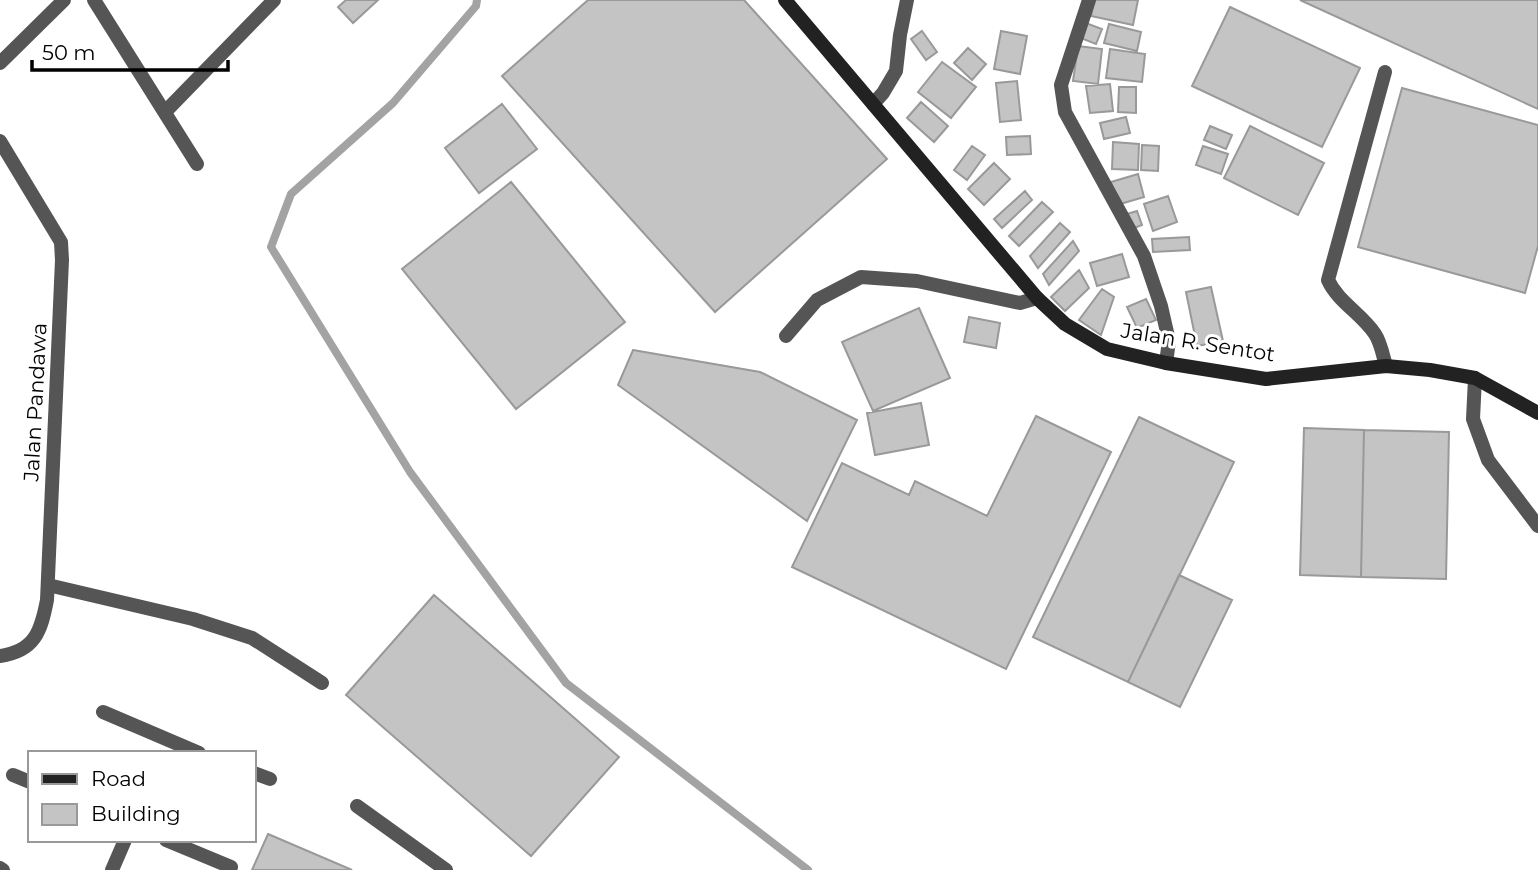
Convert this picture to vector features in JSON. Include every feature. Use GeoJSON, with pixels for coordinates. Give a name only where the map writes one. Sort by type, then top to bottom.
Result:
{"type":"FeatureCollection","features":[{"type":"Feature","properties":{"kind":"street"},"geometry":{"type":"LineString","coordinates":[[0,62],[64,0]]}},
{"type":"Feature","properties":{"kind":"street"},"geometry":{"type":"LineString","coordinates":[[94,0],[197,164]]}},
{"type":"Feature","properties":{"kind":"street"},"geometry":{"type":"LineString","coordinates":[[165,112],[274,0]]}},
{"type":"Feature","properties":{"kind":"street","name":"Jalan R. Sentot"},"geometry":{"type":"LineString","coordinates":[[785,0],[1037,298],[1065,324],[1107,349],[1166,363],[1266,379],[1386,366],[1430,370],[1475,378],[1538,413]]}},
{"type":"Feature","properties":{"kind":"street"},"geometry":{"type":"LineString","coordinates":[[873,104],[896,71],[907,0]]}},
{"type":"Feature","properties":{"kind":"street"},"geometry":{"type":"LineString","coordinates":[[1089,0],[1061,85],[1065,112],[1143,257],[1161,306],[1168,341],[1166,363]]}},
{"type":"Feature","properties":{"kind":"street"},"geometry":{"type":"LineString","coordinates":[[1385,72],[1328,280],[1333,291],[1356,312],[1376,336],[1386,366]]}},
{"type":"Feature","properties":{"kind":"street","name":"Jalan Pandawa"},"geometry":{"type":"LineString","coordinates":[[0,141],[61,242],[62,260],[47,600],[38,634],[31,643],[20,650],[0,656]]}},
{"type":"Feature","properties":{"kind":"street"},"geometry":{"type":"LineString","coordinates":[[786,337],[817,300],[861,277],[917,281],[1020,303],[1037,298]]}},
{"type":"Feature","properties":{"kind":"street"},"geometry":{"type":"LineString","coordinates":[[1475,378],[1473,419],[1488,460],[1538,526]]}},
{"type":"Feature","properties":{"kind":"street"},"geometry":{"type":"LineString","coordinates":[[48,584],[193,618],[252,638],[322,683]]}},
{"type":"Feature","properties":{"kind":"street"},"geometry":{"type":"LineString","coordinates":[[103,712],[166,747],[188,751]]}},
{"type":"Feature","properties":{"kind":"street"},"geometry":{"type":"LineString","coordinates":[[256,774],[270,779]]}},
{"type":"Feature","properties":{"kind":"street"},"geometry":{"type":"LineString","coordinates":[[13,775],[28,781]]}},
{"type":"Feature","properties":{"kind":"street"},"geometry":{"type":"LineString","coordinates":[[357,806],[446,870]]}},
{"type":"Feature","properties":{"kind":"street"},"geometry":{"type":"LineString","coordinates":[[112,870],[124,842]]}},
{"type":"Feature","properties":{"kind":"street"},"geometry":{"type":"LineString","coordinates":[[171,842],[231,867]]}},
{"type":"Feature","properties":{"kind":"building"},"geometry":{"type":"Polygon","coordinates":[[[346,0],[378,0],[353,23],[338,7],[346,0]]]}},
{"type":"Feature","properties":{"kind":"building"},"geometry":{"type":"Polygon","coordinates":[[[588,0],[744,0],[887,159],[715,312],[502,76],[588,0]]]}},
{"type":"Feature","properties":{"kind":"building"},"geometry":{"type":"Polygon","coordinates":[[[1094,0],[1138,0],[1133,25],[1091,16],[1094,0]]]}},
{"type":"Feature","properties":{"kind":"building"},"geometry":{"type":"Polygon","coordinates":[[[1300,0],[1538,0],[1538,109],[1300,0]]]}},
{"type":"Feature","properties":{"kind":"building"},"geometry":{"type":"Polygon","coordinates":[[[1230,7],[1360,68],[1322,147],[1192,86],[1230,7]]]}},
{"type":"Feature","properties":{"kind":"building"},"geometry":{"type":"Polygon","coordinates":[[[1083,22],[1102,29],[1096,44],[1078,37],[1083,22]]]}},
{"type":"Feature","properties":{"kind":"building"},"geometry":{"type":"Polygon","coordinates":[[[1109,24],[1141,32],[1137,51],[1104,43],[1109,24]]]}},
{"type":"Feature","properties":{"kind":"building"},"geometry":{"type":"Polygon","coordinates":[[[922,31],[937,52],[926,60],[911,39],[922,31]]]}},
{"type":"Feature","properties":{"kind":"building"},"geometry":{"type":"Polygon","coordinates":[[[1001,31],[1027,36],[1020,74],[994,69],[1001,31]]]}},
{"type":"Feature","properties":{"kind":"building"},"geometry":{"type":"Polygon","coordinates":[[[1078,46],[1102,49],[1098,84],[1073,81],[1078,46]]]}},
{"type":"Feature","properties":{"kind":"building"},"geometry":{"type":"Polygon","coordinates":[[[968,48],[986,64],[972,80],[954,63],[968,48]]]}},
{"type":"Feature","properties":{"kind":"building"},"geometry":{"type":"Polygon","coordinates":[[[1110,49],[1145,54],[1142,82],[1106,78],[1110,49]]]}},
{"type":"Feature","properties":{"kind":"building"},"geometry":{"type":"Polygon","coordinates":[[[942,62],[976,87],[951,118],[918,92],[942,62]]]}},
{"type":"Feature","properties":{"kind":"building"},"geometry":{"type":"Polygon","coordinates":[[[1017,81],[1021,120],[1000,122],[996,83],[1017,81]]]}},
{"type":"Feature","properties":{"kind":"building"},"geometry":{"type":"Polygon","coordinates":[[[1110,84],[1113,111],[1090,113],[1086,86],[1110,84]]]}},
{"type":"Feature","properties":{"kind":"building"},"geometry":{"type":"Polygon","coordinates":[[[1119,87],[1136,87],[1136,113],[1118,112],[1119,87]]]}},
{"type":"Feature","properties":{"kind":"building"},"geometry":{"type":"Polygon","coordinates":[[[1402,88],[1538,125],[1538,246],[1525,293],[1358,247],[1402,88]]]}},
{"type":"Feature","properties":{"kind":"building"},"geometry":{"type":"Polygon","coordinates":[[[921,102],[948,126],[934,142],[907,118],[921,102]]]}},
{"type":"Feature","properties":{"kind":"building"},"geometry":{"type":"Polygon","coordinates":[[[502,104],[537,149],[479,193],[445,148],[502,104]]]}},
{"type":"Feature","properties":{"kind":"building"},"geometry":{"type":"Polygon","coordinates":[[[1126,117],[1130,133],[1104,139],[1100,123],[1126,117]]]}},
{"type":"Feature","properties":{"kind":"building"},"geometry":{"type":"Polygon","coordinates":[[[1210,126],[1232,135],[1226,149],[1204,140],[1210,126]]]}},
{"type":"Feature","properties":{"kind":"building"},"geometry":{"type":"Polygon","coordinates":[[[1250,126],[1324,163],[1298,215],[1224,178],[1250,126]]]}},
{"type":"Feature","properties":{"kind":"building"},"geometry":{"type":"Polygon","coordinates":[[[1030,136],[1031,154],[1007,155],[1006,137],[1030,136]]]}},
{"type":"Feature","properties":{"kind":"building"},"geometry":{"type":"Polygon","coordinates":[[[1113,142],[1139,144],[1138,170],[1112,169],[1113,142]]]}},
{"type":"Feature","properties":{"kind":"building"},"geometry":{"type":"Polygon","coordinates":[[[1142,145],[1159,146],[1158,171],[1141,170],[1142,145]]]}},
{"type":"Feature","properties":{"kind":"building"},"geometry":{"type":"Polygon","coordinates":[[[972,146],[985,155],[967,180],[954,170],[972,146]]]}},
{"type":"Feature","properties":{"kind":"building"},"geometry":{"type":"Polygon","coordinates":[[[1203,146],[1228,154],[1221,174],[1196,165],[1203,146]]]}},
{"type":"Feature","properties":{"kind":"building"},"geometry":{"type":"Polygon","coordinates":[[[994,163],[1010,179],[984,205],[968,189],[994,163]]]}},
{"type":"Feature","properties":{"kind":"building"},"geometry":{"type":"Polygon","coordinates":[[[1138,174],[1144,197],[1117,205],[1111,182],[1138,174]]]}},
{"type":"Feature","properties":{"kind":"building"},"geometry":{"type":"Polygon","coordinates":[[[511,182],[625,322],[516,409],[402,269],[511,182]]]}},
{"type":"Feature","properties":{"kind":"building"},"geometry":{"type":"Polygon","coordinates":[[[1025,191],[1032,200],[1002,228],[994,219],[1025,191]]]}},
{"type":"Feature","properties":{"kind":"building"},"geometry":{"type":"Polygon","coordinates":[[[1168,196],[1177,222],[1153,231],[1144,204],[1168,196]]]}},
{"type":"Feature","properties":{"kind":"building"},"geometry":{"type":"Polygon","coordinates":[[[1042,202],[1053,212],[1019,246],[1009,236],[1042,202]]]}},
{"type":"Feature","properties":{"kind":"building"},"geometry":{"type":"Polygon","coordinates":[[[1137,211],[1142,225],[1132,229],[1127,214],[1137,211]]]}},
{"type":"Feature","properties":{"kind":"building"},"geometry":{"type":"Polygon","coordinates":[[[1060,223],[1070,232],[1038,268],[1030,256],[1060,223]]]}},
{"type":"Feature","properties":{"kind":"building"},"geometry":{"type":"Polygon","coordinates":[[[1189,237],[1190,250],[1153,252],[1152,239],[1189,237]]]}},
{"type":"Feature","properties":{"kind":"building"},"geometry":{"type":"Polygon","coordinates":[[[1073,241],[1079,251],[1049,285],[1043,274],[1073,241]]]}},
{"type":"Feature","properties":{"kind":"building"},"geometry":{"type":"Polygon","coordinates":[[[1122,254],[1129,277],[1097,286],[1090,263],[1122,254]]]}},
{"type":"Feature","properties":{"kind":"building"},"geometry":{"type":"Polygon","coordinates":[[[1079,270],[1089,288],[1065,311],[1051,297],[1079,270]]]}},
{"type":"Feature","properties":{"kind":"building"},"geometry":{"type":"Polygon","coordinates":[[[1211,287],[1223,341],[1197,346],[1186,292],[1211,287]]]}},
{"type":"Feature","properties":{"kind":"building"},"geometry":{"type":"Polygon","coordinates":[[[1102,289],[1114,297],[1101,335],[1079,320],[1102,289]]]}},
{"type":"Feature","properties":{"kind":"building"},"geometry":{"type":"Polygon","coordinates":[[[1146,299],[1156,320],[1137,328],[1127,307],[1146,299]]]}},
{"type":"Feature","properties":{"kind":"building"},"geometry":{"type":"Polygon","coordinates":[[[919,308],[950,378],[873,411],[842,342],[919,308]]]}},
{"type":"Feature","properties":{"kind":"building"},"geometry":{"type":"Polygon","coordinates":[[[969,317],[1000,323],[996,348],[964,342],[969,317]]]}},
{"type":"Feature","properties":{"kind":"building"},"geometry":{"type":"Polygon","coordinates":[[[633,350],[760,372],[857,420],[807,521],[618,385],[633,350]]]}},
{"type":"Feature","properties":{"kind":"building"},"geometry":{"type":"Polygon","coordinates":[[[921,403],[929,445],[875,455],[867,413],[921,403]]]}},
{"type":"Feature","properties":{"kind":"building"},"geometry":{"type":"Polygon","coordinates":[[[1036,416],[1111,452],[1006,669],[792,567],[842,463],[909,495],[915,481],[987,516],[1036,416]]]}},
{"type":"Feature","properties":{"kind":"building"},"geometry":{"type":"Polygon","coordinates":[[[1139,417],[1234,462],[1128,682],[1033,637],[1139,417]]]}},
{"type":"Feature","properties":{"kind":"building"},"geometry":{"type":"Polygon","coordinates":[[[1304,428],[1364,430],[1361,577],[1300,575],[1304,428]]]}},
{"type":"Feature","properties":{"kind":"building"},"geometry":{"type":"Polygon","coordinates":[[[1364,430],[1449,432],[1446,579],[1361,577],[1364,430]]]}},
{"type":"Feature","properties":{"kind":"building"},"geometry":{"type":"Polygon","coordinates":[[[1179,575],[1232,600],[1180,707],[1128,682],[1179,575]]]}},
{"type":"Feature","properties":{"kind":"building"},"geometry":{"type":"Polygon","coordinates":[[[434,595],[619,757],[531,856],[346,695],[434,595]]]}},
{"type":"Feature","properties":{"kind":"building"},"geometry":{"type":"Polygon","coordinates":[[[268,834],[352,870],[252,870],[268,834]]]}},
{"type":"Feature","properties":{"kind":"waterway"},"geometry":{"type":"LineString","coordinates":[[477,0],[476,6],[393,103],[291,194],[271,247],[410,472],[566,683],[808,870]]}}]}
